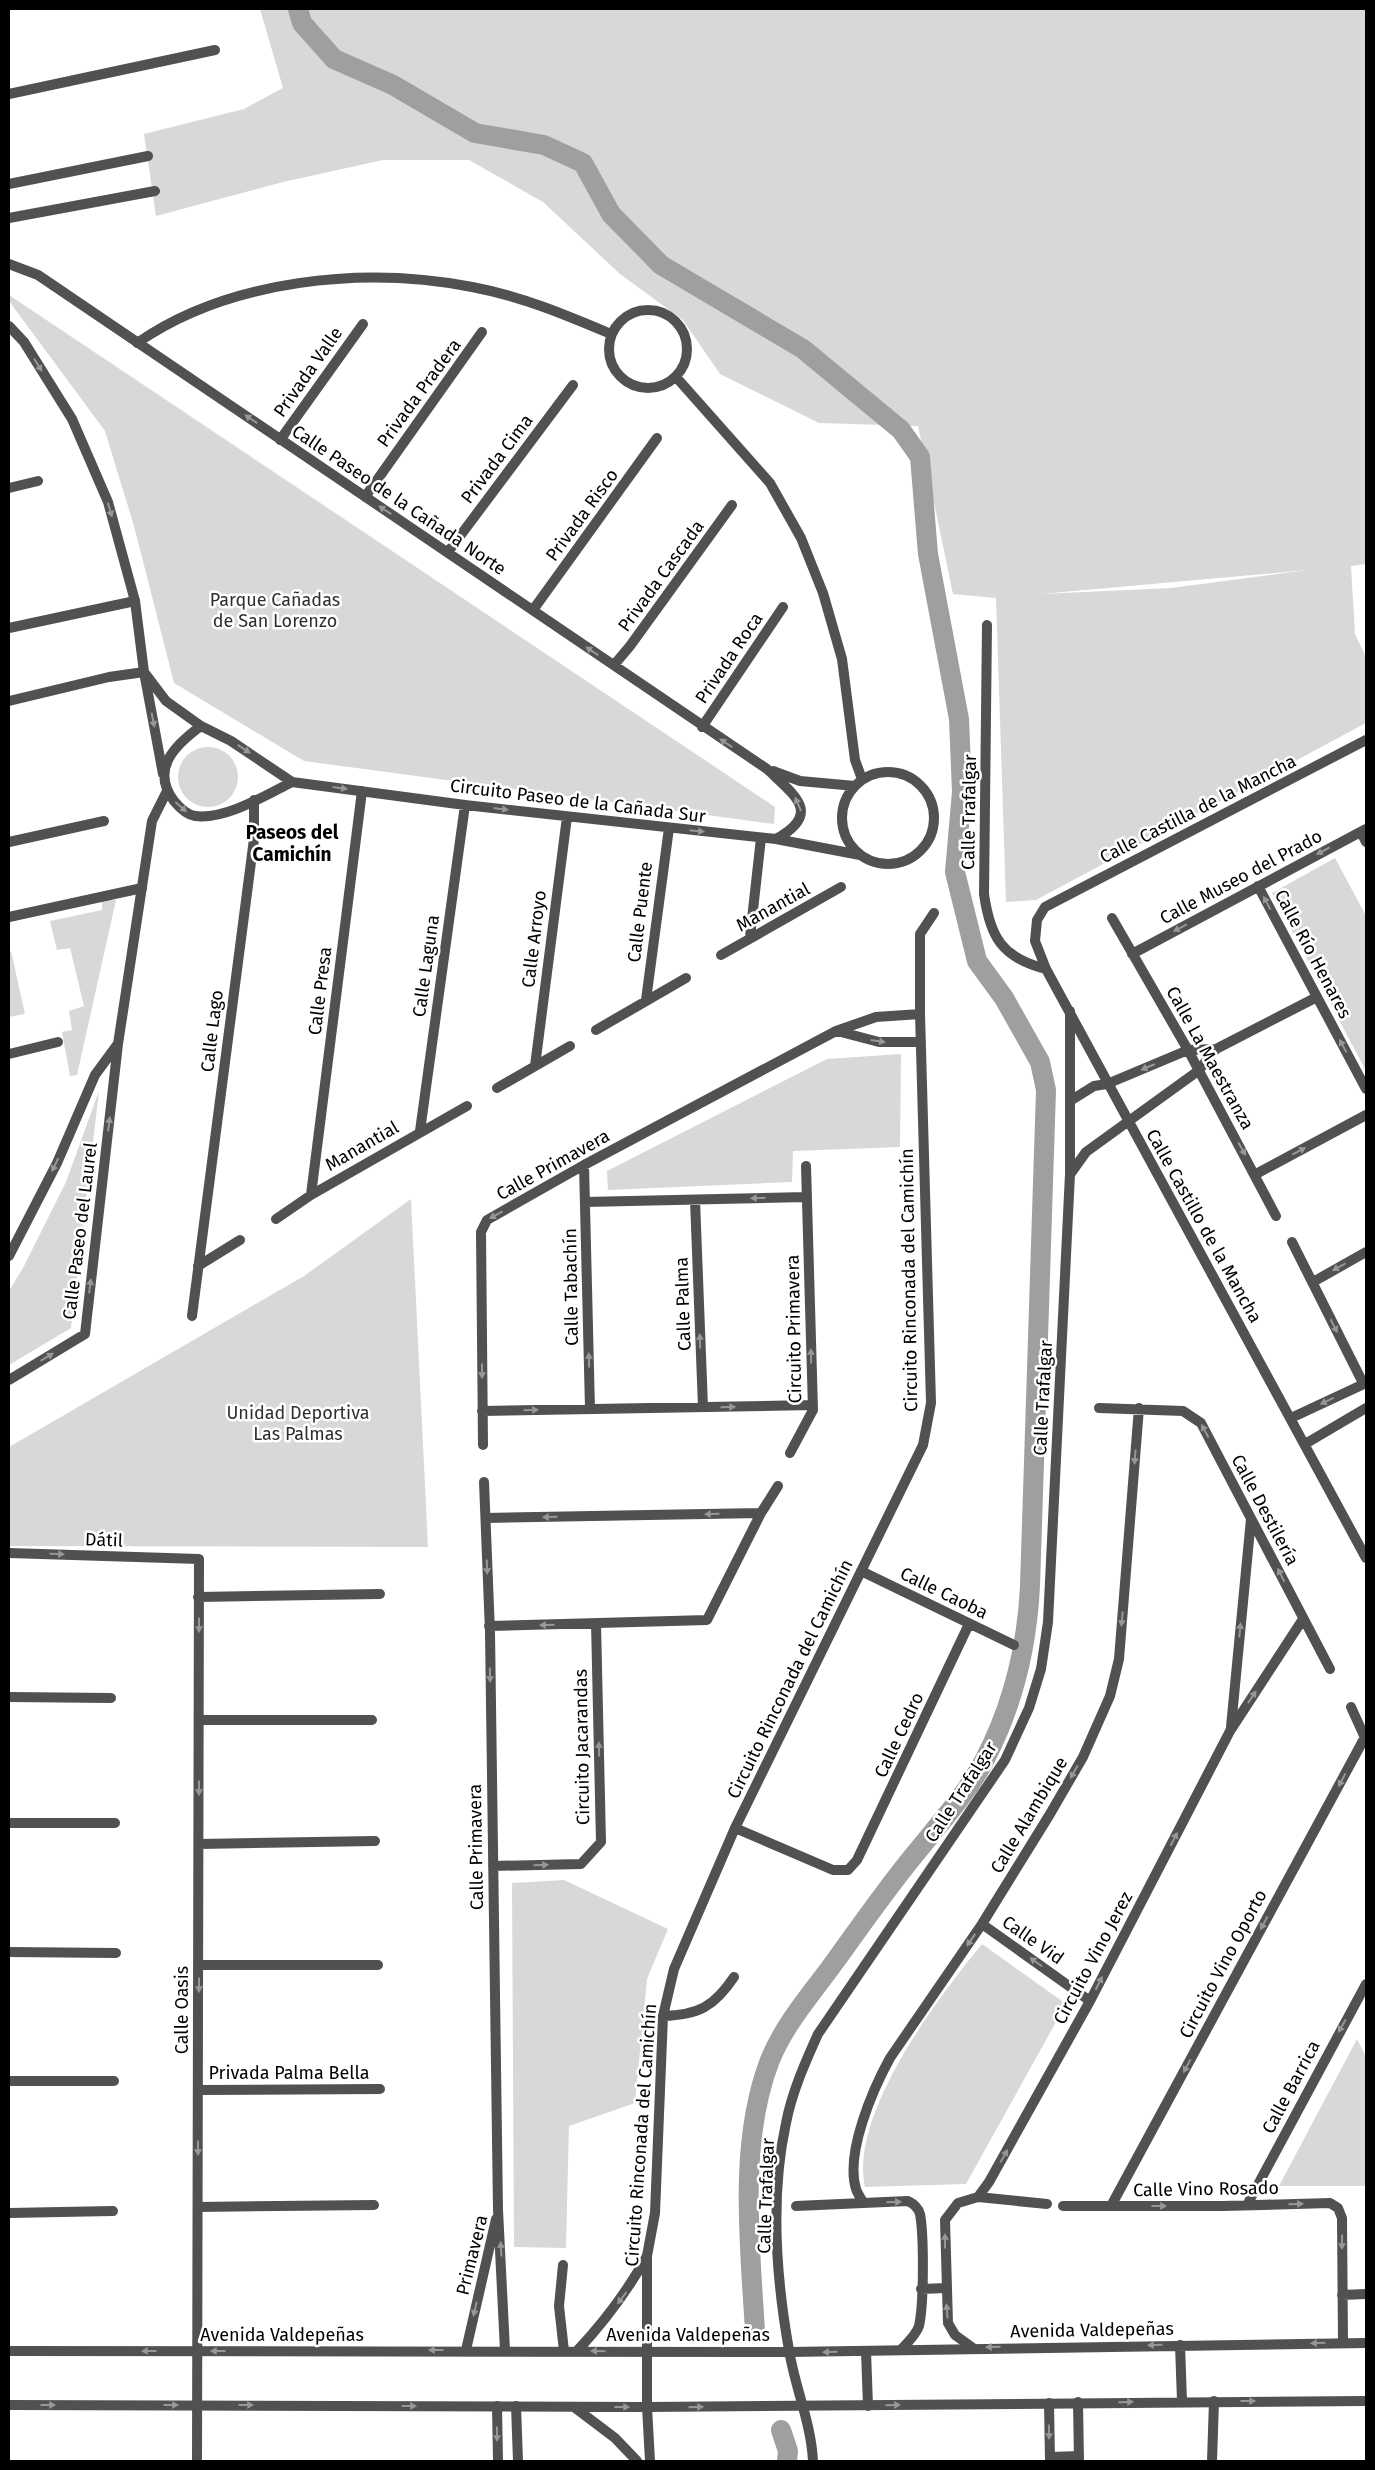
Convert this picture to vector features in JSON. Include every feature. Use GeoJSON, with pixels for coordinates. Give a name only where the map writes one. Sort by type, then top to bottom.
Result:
{"type":"FeatureCollection","features":[{"type":"Feature","properties":{"kind":"street"},"geometry":{"type":"LineString","coordinates":[[9,94],[215,50]]}},
{"type":"Feature","properties":{"kind":"street"},"geometry":{"type":"LineString","coordinates":[[9,184],[148,156]]}},
{"type":"Feature","properties":{"kind":"street"},"geometry":{"type":"LineString","coordinates":[[9,218],[155,191]]}},
{"type":"Feature","properties":{"kind":"street","name":"Calle Paseo de la Cañada Norte"},"geometry":{"type":"LineString","coordinates":[[9,264],[38,275],[448,552],[702,727],[767,769],[800,782],[858,782]]}},
{"type":"Feature","properties":{"kind":"street"},"geometry":{"type":"LineString","coordinates":[[137,343],[163,325],[250,292],[326,279],[388,278],[472,286],[544,306],[612,334]]}},
{"type":"Feature","properties":{"kind":"street"},"geometry":{"type":"LineString","coordinates":[[648,309],[663,312],[676,320],[685,334],[688,349],[685,364],[676,377],[664,386],[648,389],[633,386],[620,377],[612,364],[608,349],[612,334],[620,321],[633,312],[648,309]]}},
{"type":"Feature","properties":{"kind":"street","name":"Privada Valle"},"geometry":{"type":"LineString","coordinates":[[280,440],[363,324]]}},
{"type":"Feature","properties":{"kind":"street"},"geometry":{"type":"LineString","coordinates":[[9,326],[24,342],[72,419],[108,502],[135,601],[144,672],[167,791],[180,808],[194,816],[211,816],[254,800],[292,782]]}},
{"type":"Feature","properties":{"kind":"street","name":"Privada Pradera"},"geometry":{"type":"LineString","coordinates":[[364,497],[482,332]]}},
{"type":"Feature","properties":{"kind":"street"},"geometry":{"type":"LineString","coordinates":[[676,377],[770,483],[801,538],[823,593],[842,659],[858,782]]}},
{"type":"Feature","properties":{"kind":"street","name":"Privada Cima"},"geometry":{"type":"LineString","coordinates":[[448,552],[573,385]]}},
{"type":"Feature","properties":{"kind":"street","name":"Privada Risco"},"geometry":{"type":"LineString","coordinates":[[533,610],[657,438]]}},
{"type":"Feature","properties":{"kind":"street"},"geometry":{"type":"LineString","coordinates":[[9,488],[38,481]]}},
{"type":"Feature","properties":{"kind":"street","name":"Privada Cascada"},"geometry":{"type":"LineString","coordinates":[[614,666],[732,505]]}},
{"type":"Feature","properties":{"kind":"street"},"geometry":{"type":"LineString","coordinates":[[9,628],[135,601]]}},
{"type":"Feature","properties":{"kind":"street","name":"Privada Roca"},"geometry":{"type":"LineString","coordinates":[[702,727],[783,607]]}},
{"type":"Feature","properties":{"kind":"street","name":"Calle Trafalgar"},"geometry":{"type":"LineString","coordinates":[[987,625],[984,894],[988,920],[997,942],[1013,956],[1029,965],[1046,969]]}},
{"type":"Feature","properties":{"kind":"street"},"geometry":{"type":"LineString","coordinates":[[9,701],[108,677],[144,672]]}},
{"type":"Feature","properties":{"kind":"street"},"geometry":{"type":"LineString","coordinates":[[144,672],[166,701],[201,726],[231,741],[292,782]]}},
{"type":"Feature","properties":{"kind":"street"},"geometry":{"type":"LineString","coordinates":[[163,774],[169,757],[179,744],[201,726]]}},
{"type":"Feature","properties":{"kind":"street","name":"Calle Castilla de la Mancha"},"geometry":{"type":"LineString","coordinates":[[1046,906],[1366,740]]}},
{"type":"Feature","properties":{"kind":"street","name":"Calle Paseo de la Cañada Norte"},"geometry":{"type":"LineString","coordinates":[[767,769],[799,802],[802,814],[797,824],[776,839]]}},
{"type":"Feature","properties":{"kind":"street"},"geometry":{"type":"LineString","coordinates":[[877,772],[894,772],[910,776],[923,787],[931,801],[934,818],[932,834],[923,848],[910,859],[894,864],[877,863],[860,855],[848,840],[842,822],[844,802],[858,782],[877,772]]}},
{"type":"Feature","properties":{"kind":"street","name":"Circuito Paseo de la Cañada Sur"},"geometry":{"type":"LineString","coordinates":[[292,782],[465,805],[776,839],[860,855]]}},
{"type":"Feature","properties":{"kind":"street","name":"Calle Paseo del Laurel"},"geometry":{"type":"LineString","coordinates":[[9,1380],[85,1334],[118,1044],[152,821],[167,791]]}},
{"type":"Feature","properties":{"kind":"street","name":"Calle Presa"},"geometry":{"type":"LineString","coordinates":[[311,1195],[362,791]]}},
{"type":"Feature","properties":{"kind":"street","name":"Calle Lago"},"geometry":{"type":"LineString","coordinates":[[192,1316],[254,839],[254,800]]}},
{"type":"Feature","properties":{"kind":"street","name":"Calle Laguna"},"geometry":{"type":"LineString","coordinates":[[420,1131],[465,805]]}},
{"type":"Feature","properties":{"kind":"street","name":"Calle Arroyo"},"geometry":{"type":"LineString","coordinates":[[534,1066],[567,816]]}},
{"type":"Feature","properties":{"kind":"street"},"geometry":{"type":"LineString","coordinates":[[9,842],[104,821]]}},
{"type":"Feature","properties":{"kind":"street","name":"Calle Puente"},"geometry":{"type":"LineString","coordinates":[[646,1000],[669,828]]}},
{"type":"Feature","properties":{"kind":"street"},"geometry":{"type":"LineString","coordinates":[[1363,830],[1366,842]]}},
{"type":"Feature","properties":{"kind":"street","name":"Calle Museo del Prado"},"geometry":{"type":"LineString","coordinates":[[1132,954],[1363,830]]}},
{"type":"Feature","properties":{"kind":"street"},"geometry":{"type":"LineString","coordinates":[[750,937],[761,838]]}},
{"type":"Feature","properties":{"kind":"street","name":"Calle Río Henares"},"geometry":{"type":"LineString","coordinates":[[1258,886],[1366,1090]]}},
{"type":"Feature","properties":{"kind":"street","name":"Manantial"},"geometry":{"type":"LineString","coordinates":[[721,955],[842,887]]}},
{"type":"Feature","properties":{"kind":"street"},"geometry":{"type":"LineString","coordinates":[[9,917],[142,888]]}},
{"type":"Feature","properties":{"kind":"street","name":"Calle Castillo de la Mancha"},"geometry":{"type":"LineString","coordinates":[[1046,906],[1037,920],[1035,941],[1046,969],[1366,1558]]}},
{"type":"Feature","properties":{"kind":"street","name":"Circuito Rinconada del Camichín"},"geometry":{"type":"LineString","coordinates":[[650,2461],[647,2407],[647,2256],[655,2213],[663,2016],[674,1969],[735,1828],[923,1445],[931,1403],[920,1014],[920,934],[934,913]]}},
{"type":"Feature","properties":{"kind":"street","name":"Calle La Maestranza"},"geometry":{"type":"LineString","coordinates":[[1112,918],[1188,1050],[1256,1174],[1276,1216]]}},
{"type":"Feature","properties":{"kind":"street"},"geometry":{"type":"LineString","coordinates":[[596,1030],[686,978]]}},
{"type":"Feature","properties":{"kind":"street"},"geometry":{"type":"LineString","coordinates":[[1070,1174],[1086,1152],[1198,1071],[1216,1049],[1317,997]]}},
{"type":"Feature","properties":{"kind":"street","name":"Calle Trafalgar"},"geometry":{"type":"LineString","coordinates":[[813,2461],[809,2425],[789,2352],[781,2296],[777,2226],[779,2174],[786,2124],[798,2080],[818,2034],[1005,1760],[1029,1708],[1042,1669],[1048,1622],[1070,1174],[1070,1011]]}},
{"type":"Feature","properties":{"kind":"street","name":"Calle Primavera"},"geometry":{"type":"LineString","coordinates":[[483,1445],[481,1232],[487,1220],[584,1165],[836,1030],[876,1017],[920,1014]]}},
{"type":"Feature","properties":{"kind":"street"},"geometry":{"type":"LineString","coordinates":[[836,1030],[879,1042],[921,1042]]}},
{"type":"Feature","properties":{"kind":"street"},"geometry":{"type":"LineString","coordinates":[[9,1054],[58,1042]]}},
{"type":"Feature","properties":{"kind":"street","name":"Calle Paseo del Laurel"},"geometry":{"type":"LineString","coordinates":[[9,1256],[56,1163],[95,1076],[118,1044]]}},
{"type":"Feature","properties":{"kind":"street"},"geometry":{"type":"LineString","coordinates":[[497,1088],[570,1046]]}},
{"type":"Feature","properties":{"kind":"street"},"geometry":{"type":"LineString","coordinates":[[1070,1102],[1094,1086],[1107,1084],[1188,1050],[1216,1049]]}},
{"type":"Feature","properties":{"kind":"street","name":"Manantial"},"geometry":{"type":"LineString","coordinates":[[276,1219],[311,1195],[420,1131],[467,1106]]}},
{"type":"Feature","properties":{"kind":"street"},"geometry":{"type":"LineString","coordinates":[[1256,1174],[1366,1115]]}},
{"type":"Feature","properties":{"kind":"street","name":"Calle Tabachín"},"geometry":{"type":"LineString","coordinates":[[584,1165],[590,1409]]}},
{"type":"Feature","properties":{"kind":"street","name":"Circuito Primavera"},"geometry":{"type":"LineString","coordinates":[[790,1453],[813,1410],[806,1166]]}},
{"type":"Feature","properties":{"kind":"street"},"geometry":{"type":"LineString","coordinates":[[585,1202],[807,1197]]}},
{"type":"Feature","properties":{"kind":"street","name":"Calle Palma"},"geometry":{"type":"LineString","coordinates":[[695,1200],[703,1407]]}},
{"type":"Feature","properties":{"kind":"street"},"geometry":{"type":"LineString","coordinates":[[198,1266],[240,1240]]}},
{"type":"Feature","properties":{"kind":"street"},"geometry":{"type":"LineString","coordinates":[[1291,1418],[1364,1383],[1292,1242]]}},
{"type":"Feature","properties":{"kind":"street"},"geometry":{"type":"LineString","coordinates":[[1312,1282],[1366,1252]]}},
{"type":"Feature","properties":{"kind":"street"},"geometry":{"type":"LineString","coordinates":[[482,1411],[812,1405]]}},
{"type":"Feature","properties":{"kind":"street","name":"Calle Destilería"},"geometry":{"type":"LineString","coordinates":[[1099,1408],[1183,1411],[1201,1423],[1330,1669]]}},
{"type":"Feature","properties":{"kind":"street","name":"Calle Alambique"},"geometry":{"type":"LineString","coordinates":[[863,2202],[856,2190],[854,2176],[856,2148],[869,2100],[890,2058],[982,1924],[1069,1782],[1110,1696],[1119,1659],[1139,1408]]}},
{"type":"Feature","properties":{"kind":"street"},"geometry":{"type":"LineString","coordinates":[[1305,1444],[1366,1408]]}},
{"type":"Feature","properties":{"kind":"street","name":"Calle Primavera"},"geometry":{"type":"LineString","coordinates":[[484,1482],[489,1626],[498,2210]]}},
{"type":"Feature","properties":{"kind":"street"},"geometry":{"type":"LineString","coordinates":[[489,1626],[707,1620],[761,1513],[778,1486]]}},
{"type":"Feature","properties":{"kind":"street"},"geometry":{"type":"LineString","coordinates":[[486,1518],[761,1513]]}},
{"type":"Feature","properties":{"kind":"street","name":"Circuito Vino Jerez"},"geometry":{"type":"LineString","coordinates":[[1230,1731],[1251,1519]]}},
{"type":"Feature","properties":{"kind":"street","name":"Dátil"},"geometry":{"type":"LineString","coordinates":[[9,1553],[199,1559]]}},
{"type":"Feature","properties":{"kind":"street","name":"Calle Oasis"},"geometry":{"type":"LineString","coordinates":[[198,2461],[199,1559]]}},
{"type":"Feature","properties":{"kind":"street","name":"Calle Caoba"},"geometry":{"type":"LineString","coordinates":[[860,1571],[1014,1645]]}},
{"type":"Feature","properties":{"kind":"street"},"geometry":{"type":"LineString","coordinates":[[198,1597],[380,1594]]}},
{"type":"Feature","properties":{"kind":"street","name":"Circuito Vino Jerez"},"geometry":{"type":"LineString","coordinates":[[978,2197],[989,2182],[1090,2001],[1230,1731],[1303,1618]]}},
{"type":"Feature","properties":{"kind":"street","name":"Circuito Jacarandas"},"geometry":{"type":"LineString","coordinates":[[492,1866],[581,1864],[601,1842],[596,1623]]}},
{"type":"Feature","properties":{"kind":"street","name":"Calle Cedro"},"geometry":{"type":"LineString","coordinates":[[735,1828],[833,1870],[848,1870],[857,1860],[969,1624]]}},
{"type":"Feature","properties":{"kind":"street"},"geometry":{"type":"LineString","coordinates":[[9,1697],[111,1698]]}},
{"type":"Feature","properties":{"kind":"street"},"geometry":{"type":"LineString","coordinates":[[1350,1707],[1366,1738]]}},
{"type":"Feature","properties":{"kind":"street"},"geometry":{"type":"LineString","coordinates":[[199,1720],[372,1720]]}},
{"type":"Feature","properties":{"kind":"street","name":"Circuito Vino Oporto"},"geometry":{"type":"LineString","coordinates":[[1110,2206],[1366,1738]]}},
{"type":"Feature","properties":{"kind":"street"},"geometry":{"type":"LineString","coordinates":[[9,1823],[115,1823]]}},
{"type":"Feature","properties":{"kind":"street"},"geometry":{"type":"LineString","coordinates":[[199,1844],[375,1841]]}},
{"type":"Feature","properties":{"kind":"street","name":"Calle Vid"},"geometry":{"type":"LineString","coordinates":[[982,1924],[1090,2001]]}},
{"type":"Feature","properties":{"kind":"street"},"geometry":{"type":"LineString","coordinates":[[9,1952],[116,1953]]}},
{"type":"Feature","properties":{"kind":"street"},"geometry":{"type":"LineString","coordinates":[[199,1965],[378,1965]]}},
{"type":"Feature","properties":{"kind":"street"},"geometry":{"type":"LineString","coordinates":[[663,2016],[680,2016],[702,2010],[721,1996],[734,1977]]}},
{"type":"Feature","properties":{"kind":"street","name":"Calle Barrica"},"geometry":{"type":"LineString","coordinates":[[1247,2206],[1365,1991]]}},
{"type":"Feature","properties":{"kind":"street"},"geometry":{"type":"LineString","coordinates":[[9,2081],[114,2081]]}},
{"type":"Feature","properties":{"kind":"street","name":"Privada Palma Bella"},"geometry":{"type":"LineString","coordinates":[[198,2090],[380,2089]]}},
{"type":"Feature","properties":{"kind":"street"},"geometry":{"type":"LineString","coordinates":[[973,2348],[950,2330],[948,2323],[945,2220],[958,2203],[978,2197],[1047,2204]]}},
{"type":"Feature","properties":{"kind":"street"},"geometry":{"type":"LineString","coordinates":[[796,2206],[908,2201],[916,2205],[920,2213],[921,2289],[918,2328],[901,2350]]}},
{"type":"Feature","properties":{"kind":"street","name":"Calle Vino Rosado"},"geometry":{"type":"LineString","coordinates":[[1063,2206],[1247,2206],[1330,2203],[1338,2208],[1342,2218],[1342,2295]]}},
{"type":"Feature","properties":{"kind":"street"},"geometry":{"type":"LineString","coordinates":[[198,2207],[374,2205]]}},
{"type":"Feature","properties":{"kind":"street","name":"Primavera"},"geometry":{"type":"LineString","coordinates":[[498,2210],[502,2251],[505,2350]]}},
{"type":"Feature","properties":{"kind":"street","name":"Primavera"},"geometry":{"type":"LineString","coordinates":[[466,2350],[498,2210]]}},
{"type":"Feature","properties":{"kind":"street"},"geometry":{"type":"LineString","coordinates":[[9,2213],[114,2211]]}},
{"type":"Feature","properties":{"kind":"street"},"geometry":{"type":"LineString","coordinates":[[576,2351],[628,2291],[647,2256]]}},
{"type":"Feature","properties":{"kind":"street"},"geometry":{"type":"LineString","coordinates":[[563,2265],[559,2306],[564,2351]]}},
{"type":"Feature","properties":{"kind":"street"},"geometry":{"type":"LineString","coordinates":[[921,2289],[946,2288]]}},
{"type":"Feature","properties":{"kind":"street"},"geometry":{"type":"LineString","coordinates":[[1343,2343],[1342,2295],[1366,2294]]}},
{"type":"Feature","properties":{"kind":"street","name":"Avenida Valdepeñas"},"geometry":{"type":"LineString","coordinates":[[9,2351],[505,2350],[789,2352],[1366,2343]]}},
{"type":"Feature","properties":{"kind":"street"},"geometry":{"type":"LineString","coordinates":[[1180,2345],[1182,2401]]}},
{"type":"Feature","properties":{"kind":"street"},"geometry":{"type":"LineString","coordinates":[[866,2351],[868,2406]]}},
{"type":"Feature","properties":{"kind":"street"},"geometry":{"type":"LineString","coordinates":[[9,2405],[647,2407],[1366,2400]]}},
{"type":"Feature","properties":{"kind":"street"},"geometry":{"type":"LineString","coordinates":[[1212,2461],[1214,2401]]}},
{"type":"Feature","properties":{"kind":"street"},"geometry":{"type":"LineString","coordinates":[[1049,2403],[1050,2459],[1079,2459],[1078,2402]]}},
{"type":"Feature","properties":{"kind":"street"},"geometry":{"type":"LineString","coordinates":[[497,2406],[498,2461]]}},
{"type":"Feature","properties":{"kind":"street"},"geometry":{"type":"LineString","coordinates":[[516,2406],[518,2461]]}},
{"type":"Feature","properties":{"kind":"street"},"geometry":{"type":"LineString","coordinates":[[574,2406],[615,2438],[637,2461]]}},
{"type":"Feature","properties":{"kind":"green space"},"geometry":{"type":"Polygon","coordinates":[[[260,9],[1366,9],[1366,564],[1351,566],[1355,634],[1366,657],[1366,723],[1036,900],[1006,902],[996,598],[953,594],[918,426],[819,423],[720,374],[683,320],[620,274],[543,202],[469,160],[383,160],[283,182],[156,216],[144,134],[244,109],[283,88],[260,9]],[[1308,570],[1040,594],[1171,588],[1308,570]]]}},
{"type":"Feature","properties":{"kind":"green space","name":"Parque Cañadas de San Lorenzo"},"geometry":{"type":"Polygon","coordinates":[[[9,295],[775,807],[774,824],[304,761],[174,683],[134,526],[105,431],[9,301],[9,295]]]}},
{"type":"Feature","properties":{"kind":"green space"},"geometry":{"type":"Polygon","coordinates":[[[202,747],[214,747],[225,752],[233,760],[238,771],[236,789],[225,802],[214,807],[202,807],[191,802],[183,794],[178,783],[178,771],[183,760],[191,752],[202,747]]]}},
{"type":"Feature","properties":{"kind":"green space"},"geometry":{"type":"Polygon","coordinates":[[[1335,858],[1366,916],[1366,1071],[1272,893],[1335,858]]]}},
{"type":"Feature","properties":{"kind":"green space"},"geometry":{"type":"Polygon","coordinates":[[[102,900],[116,900],[77,1075],[70,1076],[62,1032],[72,1030],[69,1011],[84,1006],[70,948],[57,950],[50,921],[102,910],[102,900]]]}},
{"type":"Feature","properties":{"kind":"green space"},"geometry":{"type":"Polygon","coordinates":[[[11,951],[25,1014],[9,1017],[9,952],[11,951]]]}},
{"type":"Feature","properties":{"kind":"green space"},"geometry":{"type":"Polygon","coordinates":[[[901,1054],[900,1147],[793,1151],[792,1182],[608,1190],[607,1171],[827,1059],[901,1054]]]}},
{"type":"Feature","properties":{"kind":"green space"},"geometry":{"type":"Polygon","coordinates":[[[99,1091],[71,1328],[9,1365],[9,1291],[23,1268],[66,1182],[99,1091]]]}},
{"type":"Feature","properties":{"kind":"green space","name":"Unidad Deportiva Las Palmas"},"geometry":{"type":"Polygon","coordinates":[[[411,1199],[428,1547],[9,1546],[9,1447],[304,1276],[411,1199]]]}},
{"type":"Feature","properties":{"kind":"green space"},"geometry":{"type":"Polygon","coordinates":[[[564,1880],[668,1929],[647,1979],[635,2103],[569,2126],[566,2248],[514,2247],[512,1883],[564,1880]]]}},
{"type":"Feature","properties":{"kind":"green space"},"geometry":{"type":"Polygon","coordinates":[[[982,1944],[1066,2004],[966,2184],[865,2187],[864,2158],[870,2126],[883,2092],[921,2025],[982,1944]]]}},
{"type":"Feature","properties":{"kind":"green space"},"geometry":{"type":"Polygon","coordinates":[[[1357,2039],[1366,2057],[1366,2186],[1279,2186],[1357,2039]]]}},
{"type":"Feature","properties":{"kind":"waterway"},"geometry":{"type":"LineString","coordinates":[[298,9],[302,23],[334,59],[393,85],[475,133],[544,145],[583,163],[611,214],[661,265],[803,349],[901,430],[920,457],[928,554],[959,719],[962,792],[955,872],[977,961],[1004,998],[1040,1062],[1046,1090],[1030,1586],[1026,1632],[1017,1676],[1003,1719],[977,1774],[952,1809],[885,1893],[800,2008],[783,2033],[770,2060],[760,2092],[753,2125],[750,2159],[749,2229],[755,2331]]}},
{"type":"Feature","properties":{"kind":"waterway"},"geometry":{"type":"LineString","coordinates":[[781,2430],[788,2451],[787,2461]]}},
{"type":"Feature","properties":{"kind":"district","name":"Paseos del Camichín"},"geometry":{"type":"Point","coordinates":[292,843]}}]}
